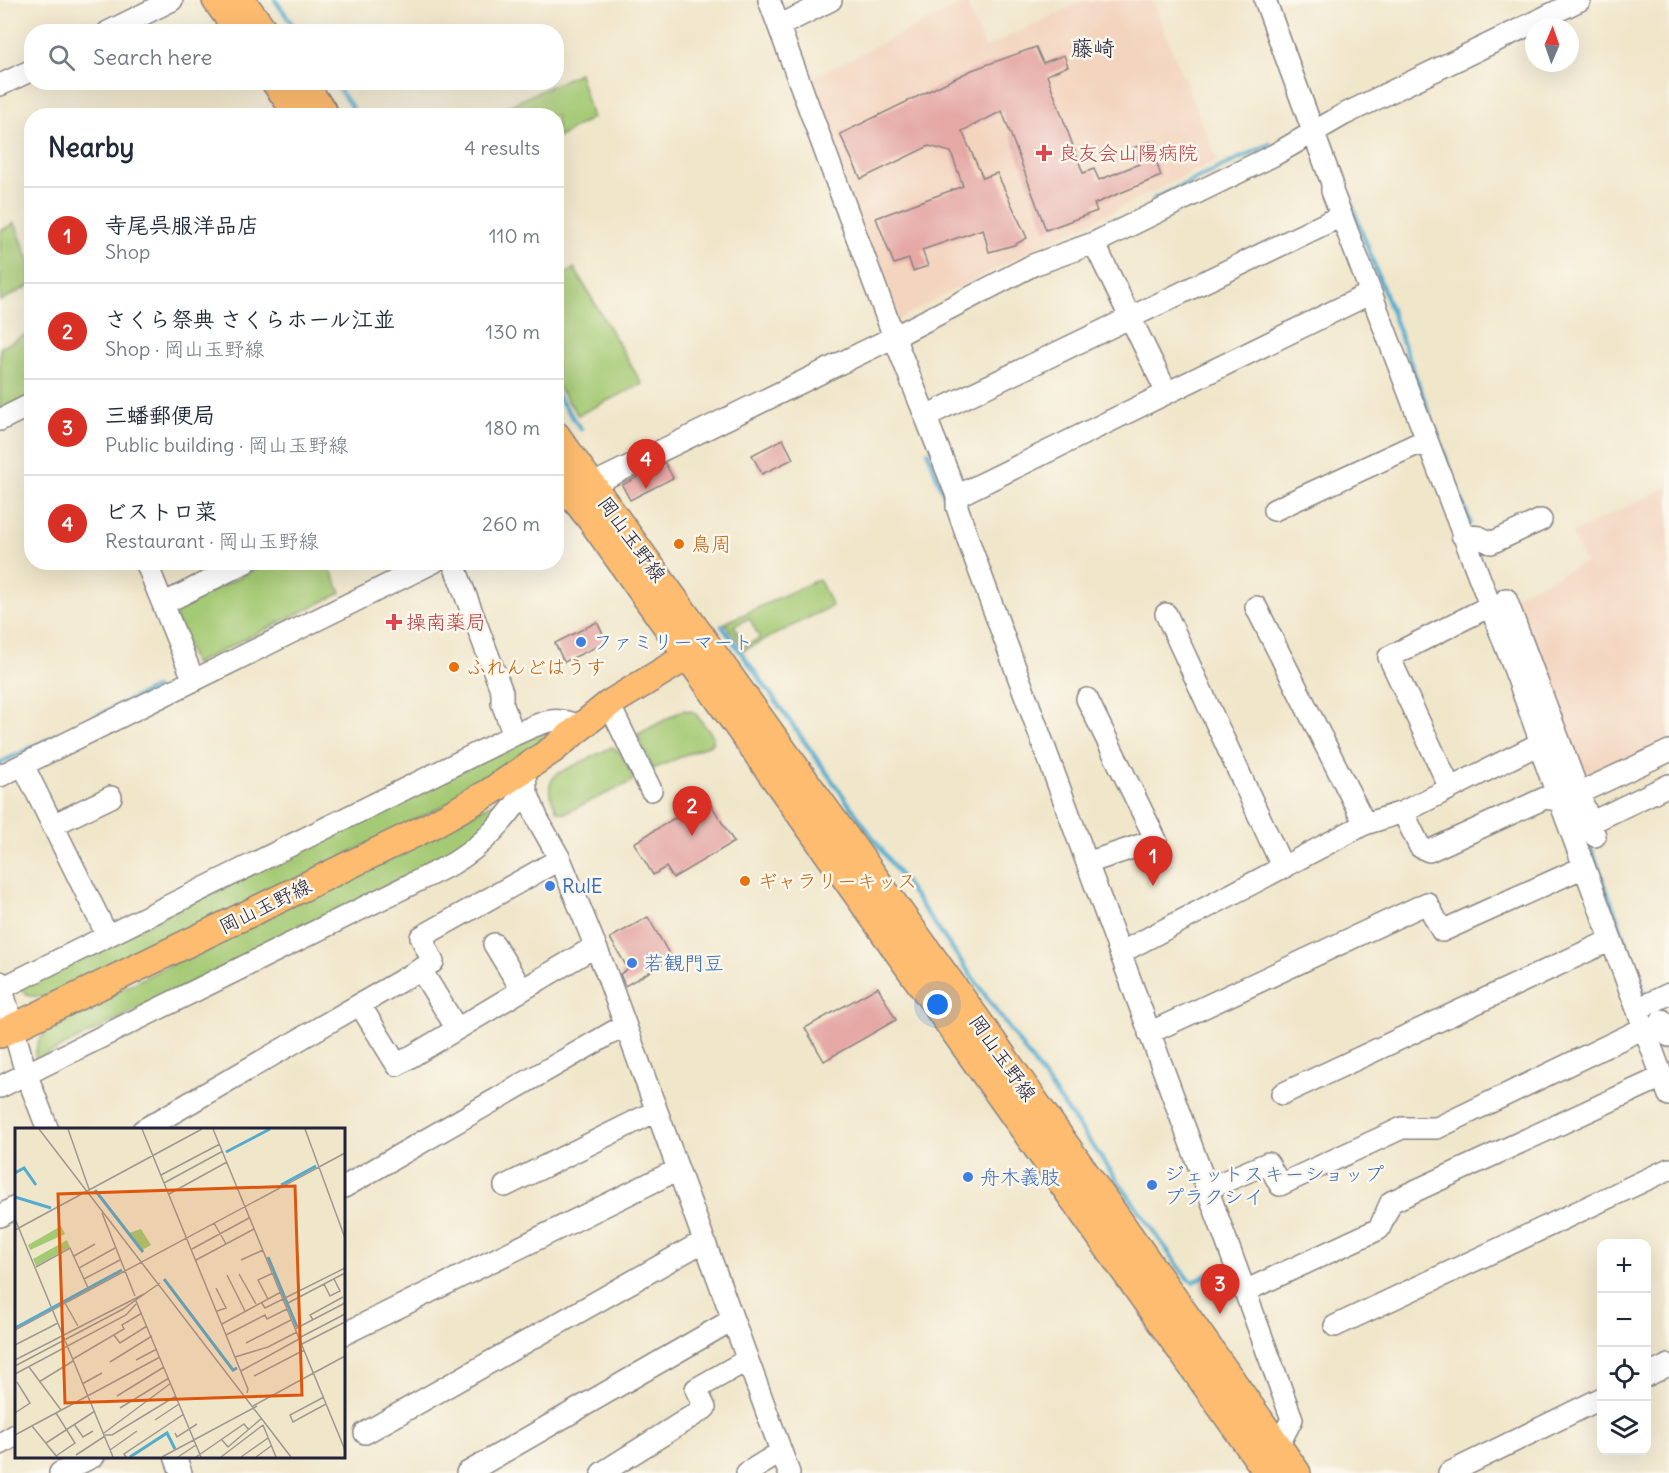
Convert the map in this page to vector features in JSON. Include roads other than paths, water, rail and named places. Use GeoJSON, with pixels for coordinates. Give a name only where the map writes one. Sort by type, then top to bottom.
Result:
{"type":"FeatureCollection","features":[{"type":"Feature","properties":{"kind":"main road"},"geometry":{"type":"LineString","coordinates":[[216,0],[233,24]]}},
{"type":"Feature","properties":{"kind":"main road"},"geometry":{"type":"LineString","coordinates":[[241,0],[259,24]]}},
{"type":"Feature","properties":{"kind":"main road"},"geometry":{"type":"LineString","coordinates":[[281,90],[293,108]]}},
{"type":"Feature","properties":{"kind":"main road"},"geometry":{"type":"LineString","coordinates":[[308,90],[320,108]]}},
{"type":"Feature","properties":{"kind":"main road","name":"岡山玉野線"},"geometry":{"type":"LineString","coordinates":[[564,468],[569,489],[697,651],[1297,1473]]}},
{"type":"Feature","properties":{"kind":"main road","name":"岡山玉野線"},"geometry":{"type":"LineString","coordinates":[[8,1031],[525,780],[579,726],[609,704],[697,651]]}},
{"type":"Feature","properties":{"kind":"main road","name":"岡山玉野線"},"geometry":{"type":"LineString","coordinates":[[697,651],[1268,1473]]}},
{"type":"Feature","properties":{"kind":"street"},"geometry":{"type":"LineString","coordinates":[[124,24],[172,0]]}},
{"type":"Feature","properties":{"kind":"street"},"geometry":{"type":"LineString","coordinates":[[770,0],[894,337],[957,496],[957,507],[971,548],[1292,1419],[1278,1446]]}},
{"type":"Feature","properties":{"kind":"street"},"geometry":{"type":"LineString","coordinates":[[779,26],[831,0]]}},
{"type":"Feature","properties":{"kind":"street"},"geometry":{"type":"LineString","coordinates":[[1245,1291],[1379,1229],[1391,1202],[1665,1076],[1654,1013],[1611,940],[1584,867],[1584,829],[1498,603],[1429,447],[1341,216],[1320,128],[1265,0]]}},
{"type":"Feature","properties":{"kind":"street"},"geometry":{"type":"LineString","coordinates":[[569,489],[894,337],[1033,265],[1094,243],[1580,0]]}},
{"type":"Feature","properties":{"kind":"street"},"geometry":{"type":"LineString","coordinates":[[0,85],[24,74]]}},
{"type":"Feature","properties":{"kind":"street"},"geometry":{"type":"LineString","coordinates":[[926,416],[1341,216]]}},
{"type":"Feature","properties":{"kind":"street"},"geometry":{"type":"LineString","coordinates":[[1094,243],[1167,393]]}},
{"type":"Feature","properties":{"kind":"street"},"geometry":{"type":"LineString","coordinates":[[957,496],[1371,293]]}},
{"type":"Feature","properties":{"kind":"street"},"geometry":{"type":"LineString","coordinates":[[0,420],[24,408]]}},
{"type":"Feature","properties":{"kind":"street"},"geometry":{"type":"LineString","coordinates":[[1274,510],[1417,444],[1429,447]]}},
{"type":"Feature","properties":{"kind":"street"},"geometry":{"type":"LineString","coordinates":[[1470,536],[1491,543],[1541,520]]}},
{"type":"Feature","properties":{"kind":"street"},"geometry":{"type":"LineString","coordinates":[[149,570],[192,674]]}},
{"type":"Feature","properties":{"kind":"street"},"geometry":{"type":"LineString","coordinates":[[163,604],[230,570]]}},
{"type":"Feature","properties":{"kind":"street"},"geometry":{"type":"LineString","coordinates":[[0,776],[26,771],[192,674],[417,570]]}},
{"type":"Feature","properties":{"kind":"street"},"geometry":{"type":"LineString","coordinates":[[456,570],[502,692],[502,703],[514,735]]}},
{"type":"Feature","properties":{"kind":"street"},"geometry":{"type":"LineString","coordinates":[[1498,603],[1543,756],[1570,797]]}},
{"type":"Feature","properties":{"kind":"street"},"geometry":{"type":"LineString","coordinates":[[1450,788],[1389,657],[1498,603]]}},
{"type":"Feature","properties":{"kind":"street"},"geometry":{"type":"LineString","coordinates":[[1256,606],[1365,824]]}},
{"type":"Feature","properties":{"kind":"street"},"geometry":{"type":"LineString","coordinates":[[1166,614],[1283,868]]}},
{"type":"Feature","properties":{"kind":"street"},"geometry":{"type":"LineString","coordinates":[[1087,699],[1156,840],[1087,863]]}},
{"type":"Feature","properties":{"kind":"street"},"geometry":{"type":"LineString","coordinates":[[609,704],[651,790]]}},
{"type":"Feature","properties":{"kind":"street"},"geometry":{"type":"LineString","coordinates":[[47,1128],[8,1031],[1,986],[514,735],[552,719],[565,720],[579,726]]}},
{"type":"Feature","properties":{"kind":"street"},"geometry":{"type":"LineString","coordinates":[[1119,953],[1365,824],[1403,812],[1541,743]]}},
{"type":"Feature","properties":{"kind":"street"},"geometry":{"type":"LineString","coordinates":[[1403,812],[1420,847],[1429,851],[1545,798],[1570,797],[1669,751]]}},
{"type":"Feature","properties":{"kind":"street"},"geometry":{"type":"LineString","coordinates":[[26,771],[107,936]]}},
{"type":"Feature","properties":{"kind":"street"},"geometry":{"type":"LineString","coordinates":[[0,1087],[452,864],[470,853],[505,820],[525,780]]}},
{"type":"Feature","properties":{"kind":"street"},"geometry":{"type":"LineString","coordinates":[[525,780],[541,824],[560,859],[606,972],[618,1029],[650,1114],[677,1170],[704,1241],[747,1360],[776,1455],[789,1473]]}},
{"type":"Feature","properties":{"kind":"street"},"geometry":{"type":"LineString","coordinates":[[1584,829],[1669,785]]}},
{"type":"Feature","properties":{"kind":"street"},"geometry":{"type":"LineString","coordinates":[[53,825],[111,797]]}},
{"type":"Feature","properties":{"kind":"street"},"geometry":{"type":"LineString","coordinates":[[505,820],[531,819],[541,824]]}},
{"type":"Feature","properties":{"kind":"street"},"geometry":{"type":"LineString","coordinates":[[146,1128],[434,962],[421,937],[560,859]]}},
{"type":"Feature","properties":{"kind":"street"},"geometry":{"type":"LineString","coordinates":[[1149,1033],[1427,903],[1442,931],[1584,867]]}},
{"type":"Feature","properties":{"kind":"street"},"geometry":{"type":"LineString","coordinates":[[1282,1094],[1611,940]]}},
{"type":"Feature","properties":{"kind":"street"},"geometry":{"type":"LineString","coordinates":[[494,944],[522,990]]}},
{"type":"Feature","properties":{"kind":"street"},"geometry":{"type":"LineString","coordinates":[[360,1005],[397,1065],[594,947]]}},
{"type":"Feature","properties":{"kind":"street"},"geometry":{"type":"LineString","coordinates":[[421,970],[457,1029]]}},
{"type":"Feature","properties":{"kind":"street"},"geometry":{"type":"LineString","coordinates":[[1207,1189],[1268,1163],[1280,1185],[1402,1128],[1437,1128],[1654,1013]]}},
{"type":"Feature","properties":{"kind":"street"},"geometry":{"type":"LineString","coordinates":[[345,1186],[618,1029]]}},
{"type":"Feature","properties":{"kind":"street"},"geometry":{"type":"LineString","coordinates":[[505,1186],[650,1114]]}},
{"type":"Feature","properties":{"kind":"street"},"geometry":{"type":"LineString","coordinates":[[1335,1326],[1669,1169]]}},
{"type":"Feature","properties":{"kind":"street"},"geometry":{"type":"LineString","coordinates":[[345,1334],[677,1170]]}},
{"type":"Feature","properties":{"kind":"street"},"geometry":{"type":"LineString","coordinates":[[0,1216],[15,1207]]}},
{"type":"Feature","properties":{"kind":"street"},"geometry":{"type":"LineString","coordinates":[[364,1433],[704,1241]]}},
{"type":"Feature","properties":{"kind":"street"},"geometry":{"type":"LineString","coordinates":[[467,1473],[732,1320]]}},
{"type":"Feature","properties":{"kind":"street"},"geometry":{"type":"LineString","coordinates":[[602,1473],[705,1408],[696,1389],[747,1360]]}},
{"type":"Feature","properties":{"kind":"street"},"geometry":{"type":"LineString","coordinates":[[1651,1374],[1669,1365]]}},
{"type":"Feature","properties":{"kind":"street"},"geometry":{"type":"LineString","coordinates":[[1449,1473],[1597,1400]]}},
{"type":"Feature","properties":{"kind":"street"},"geometry":{"type":"LineString","coordinates":[[0,1444],[15,1436]]}},
{"type":"Feature","properties":{"kind":"street"},"geometry":{"type":"LineString","coordinates":[[747,1473],[776,1455]]}},
{"type":"Feature","properties":{"kind":"street"},"geometry":{"type":"LineString","coordinates":[[60,1473],[90,1458]]}},
{"type":"Feature","properties":{"kind":"street"},"geometry":{"type":"LineString","coordinates":[[176,1458],[181,1473]]}},
{"type":"Feature","properties":{"kind":"waterway"},"geometry":{"type":"LineString","coordinates":[[275,0],[292,24]]}},
{"type":"Feature","properties":{"kind":"waterway"},"geometry":{"type":"LineString","coordinates":[[340,90],[352,108]]}},
{"type":"Feature","properties":{"kind":"waterway"},"geometry":{"type":"LineString","coordinates":[[1154,199],[1270,144]]}},
{"type":"Feature","properties":{"kind":"waterway"},"geometry":{"type":"LineString","coordinates":[[1333,154],[1470,523]]}},
{"type":"Feature","properties":{"kind":"waterway"},"geometry":{"type":"LineString","coordinates":[[1075,239],[1114,219]]}},
{"type":"Feature","properties":{"kind":"waterway"},"geometry":{"type":"LineString","coordinates":[[564,405],[581,429]]}},
{"type":"Feature","properties":{"kind":"waterway"},"geometry":{"type":"LineString","coordinates":[[928,452],[948,506]]}},
{"type":"Feature","properties":{"kind":"waterway"},"geometry":{"type":"LineString","coordinates":[[722,626],[1187,1278],[1193,1282],[1225,1266]]}},
{"type":"Feature","properties":{"kind":"waterway"},"geometry":{"type":"LineString","coordinates":[[0,763],[155,688]]}},
{"type":"Feature","properties":{"kind":"waterway"},"geometry":{"type":"LineString","coordinates":[[1588,840],[1647,999]]}},
{"type":"Feature","properties":{"kind":"waterway"},"geometry":{"type":"LineString","coordinates":[[1662,1040],[1669,1059]]}},
{"type":"Feature","properties":{"kind":"waterway"},"geometry":{"type":"LineString","coordinates":[[99,1461],[105,1458]]}},
{"type":"Feature","properties":{"kind":"place","name":"良友会山陽病院"},"geometry":{"type":"Point","coordinates":[1044,153]}},
{"type":"Feature","properties":{"kind":"place","name":"ビストロ菜"},"geometry":{"type":"Point","coordinates":[646,489]}},
{"type":"Feature","properties":{"kind":"place","name":"鳥周"},"geometry":{"type":"Point","coordinates":[679,544]}},
{"type":"Feature","properties":{"kind":"place","name":"操南薬局"},"geometry":{"type":"Point","coordinates":[394,622]}},
{"type":"Feature","properties":{"kind":"place","name":"ファミリーマート"},"geometry":{"type":"Point","coordinates":[581,642]}},
{"type":"Feature","properties":{"kind":"place","name":"ふれんどはうす"},"geometry":{"type":"Point","coordinates":[454,667]}},
{"type":"Feature","properties":{"kind":"place","name":"さくら祭典 さくらホール江並"},"geometry":{"type":"Point","coordinates":[692,836]}},
{"type":"Feature","properties":{"kind":"place","name":"ギャラリーキッス"},"geometry":{"type":"Point","coordinates":[745,881]}},
{"type":"Feature","properties":{"kind":"place","name":"RulE"},"geometry":{"type":"Point","coordinates":[550,886]}},
{"type":"Feature","properties":{"kind":"place","name":"寺尾呉服洋品店"},"geometry":{"type":"Point","coordinates":[1153,886]}},
{"type":"Feature","properties":{"kind":"place","name":"若観門豆"},"geometry":{"type":"Point","coordinates":[632,963]}},
{"type":"Feature","properties":{"kind":"place","name":"舟木義肢"},"geometry":{"type":"Point","coordinates":[968,1177]}},
{"type":"Feature","properties":{"kind":"place","name":"ジェットスキーショップ プラクシイ"},"geometry":{"type":"Point","coordinates":[1152,1185]}},
{"type":"Feature","properties":{"kind":"place","name":"三蟠郵便局"},"geometry":{"type":"Point","coordinates":[1220,1314]}},
{"type":"Feature","properties":{"kind":"district","name":"藤崎"},"geometry":{"type":"Point","coordinates":[1093,48]}}]}
